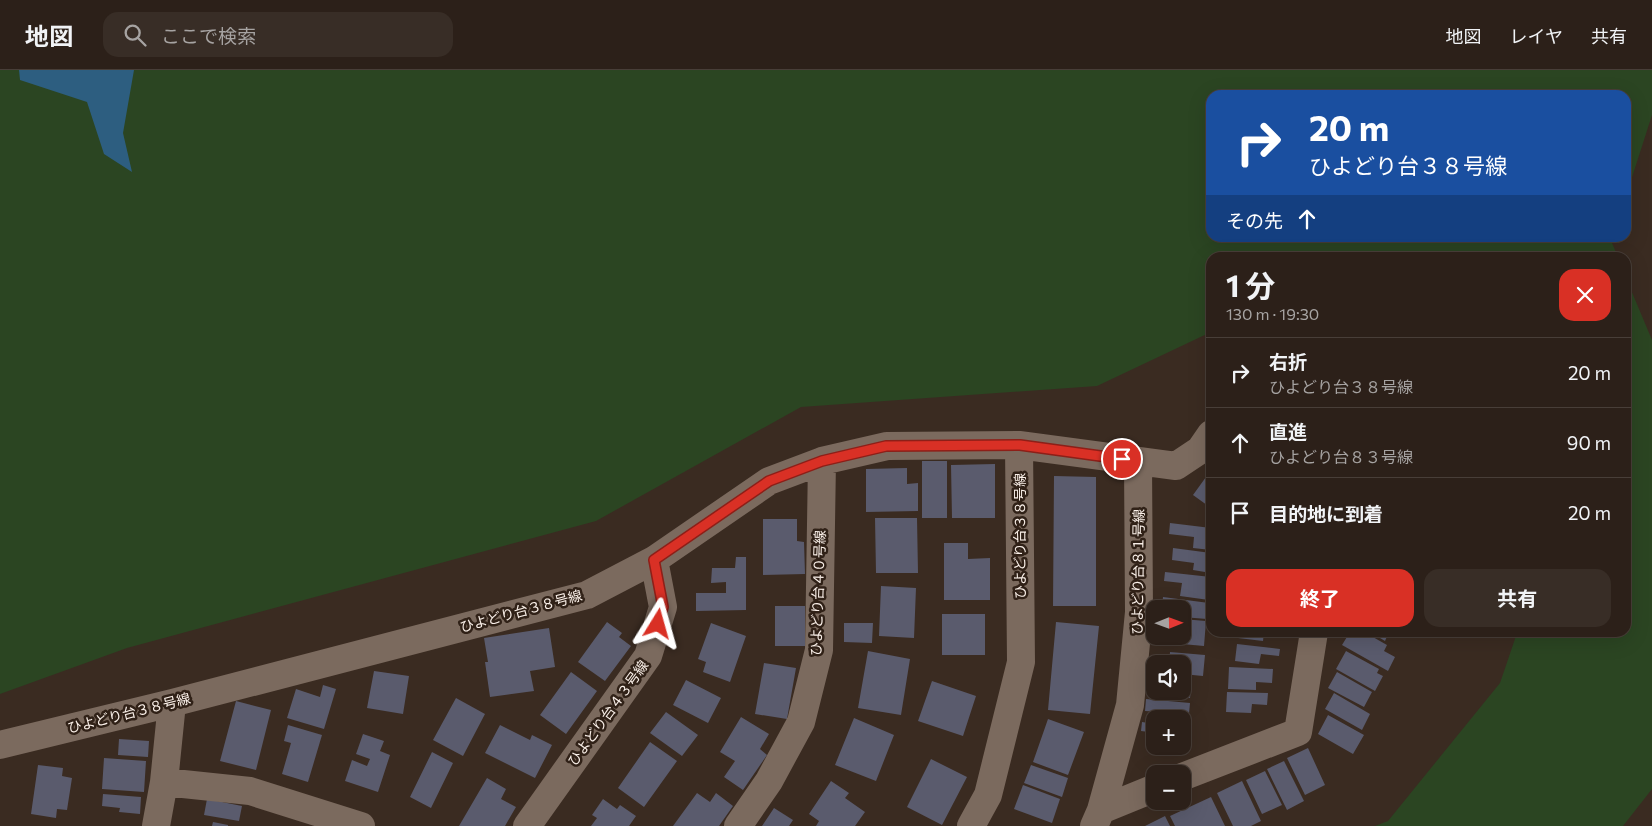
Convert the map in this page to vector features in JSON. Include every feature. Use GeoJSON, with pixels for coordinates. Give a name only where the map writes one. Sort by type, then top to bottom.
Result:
{"type":"FeatureCollection","features":[{"type":"Feature","properties":{"kind":"street"},"geometry":{"type":"LineString","coordinates":[[1020,445],[1176,466],[1200,450],[1206,441]]}},
{"type":"Feature","properties":{"kind":"street","name":"ひよどり台３８号線"},"geometry":{"type":"LineString","coordinates":[[0,745],[172,703],[587,595],[654,560],[769,481],[822,461],[886,446],[1020,445],[1021,662],[988,795],[971,826]]}},
{"type":"Feature","properties":{"kind":"street","name":"ひよどり台４０号線"},"geometry":{"type":"LineString","coordinates":[[738,826],[769,781],[802,722],[819,650],[822,461]]}},
{"type":"Feature","properties":{"kind":"street","name":"ひよどり台８１号線"},"geometry":{"type":"LineString","coordinates":[[1098,818],[1130,705],[1139,612],[1138,462]]}},
{"type":"Feature","properties":{"kind":"street","name":"ひよどり台４３号線"},"geometry":{"type":"LineString","coordinates":[[527,826],[648,656],[663,607],[654,560]]}},
{"type":"Feature","properties":{"kind":"street"},"geometry":{"type":"LineString","coordinates":[[1191,774],[1298,732],[1313,637]]}},
{"type":"Feature","properties":{"kind":"street"},"geometry":{"type":"LineString","coordinates":[[156,826],[164,782],[172,703]]}},
{"type":"Feature","properties":{"kind":"street"},"geometry":{"type":"LineString","coordinates":[[164,782],[250,791],[361,826]]}},
{"type":"Feature","properties":{"kind":"street"},"geometry":{"type":"LineString","coordinates":[[1098,818],[1146,793]]}},
{"type":"Feature","properties":{"kind":"green space"},"geometry":{"type":"Polygon","coordinates":[[[0,70],[1652,70],[1652,115],[1631,180],[1631,90],[1206,90],[1206,242],[1612,242],[1616,252],[1206,252],[1206,334],[1097,386],[801,407],[596,521],[127,648],[0,694],[0,70]]]}},
{"type":"Feature","properties":{"kind":"green space"},"geometry":{"type":"Polygon","coordinates":[[[1631,290],[1652,340],[1652,789],[1623,826],[1375,826],[1388,821],[1500,683],[1516,637],[1631,637],[1631,290]]]}},
{"type":"Feature","properties":{"kind":"water"},"geometry":{"type":"Polygon","coordinates":[[[19,70],[134,70],[123,133],[132,172],[104,154],[87,102],[20,80],[19,70]]]}},
{"type":"Feature","properties":{"kind":"building"},"geometry":{"type":"Polygon","coordinates":[[[922,461],[947,461],[947,518],[922,518],[922,461]]]}},
{"type":"Feature","properties":{"kind":"building"},"geometry":{"type":"Polygon","coordinates":[[[995,464],[995,518],[952,518],[951,465],[995,464]]]}},
{"type":"Feature","properties":{"kind":"building"},"geometry":{"type":"Polygon","coordinates":[[[907,468],[907,484],[918,483],[918,511],[866,512],[866,469],[907,468]]]}},
{"type":"Feature","properties":{"kind":"building"},"geometry":{"type":"Polygon","coordinates":[[[1054,476],[1096,477],[1096,606],[1053,606],[1054,476]]]}},
{"type":"Feature","properties":{"kind":"building"},"geometry":{"type":"Polygon","coordinates":[[[1206,477],[1206,504],[1193,495],[1206,477]]]}},
{"type":"Feature","properties":{"kind":"building"},"geometry":{"type":"Polygon","coordinates":[[[875,518],[917,518],[918,573],[876,573],[875,518]]]}},
{"type":"Feature","properties":{"kind":"building"},"geometry":{"type":"Polygon","coordinates":[[[763,519],[797,519],[797,541],[804,542],[805,574],[763,575],[763,519]]]}},
{"type":"Feature","properties":{"kind":"building"},"geometry":{"type":"Polygon","coordinates":[[[1170,523],[1206,527],[1206,549],[1193,548],[1194,537],[1169,534],[1170,523]]]}},
{"type":"Feature","properties":{"kind":"building"},"geometry":{"type":"Polygon","coordinates":[[[944,543],[968,543],[968,559],[990,558],[990,600],[944,600],[944,543]]]}},
{"type":"Feature","properties":{"kind":"building"},"geometry":{"type":"Polygon","coordinates":[[[1173,548],[1206,552],[1206,572],[1193,570],[1194,563],[1172,560],[1173,548]]]}},
{"type":"Feature","properties":{"kind":"building"},"geometry":{"type":"Polygon","coordinates":[[[736,557],[746,557],[746,610],[696,611],[696,593],[726,593],[726,582],[711,583],[712,568],[735,568],[736,557]]]}},
{"type":"Feature","properties":{"kind":"building"},"geometry":{"type":"Polygon","coordinates":[[[1165,572],[1206,576],[1206,600],[1180,596],[1182,583],[1164,581],[1165,572]]]}},
{"type":"Feature","properties":{"kind":"building"},"geometry":{"type":"Polygon","coordinates":[[[881,586],[916,588],[914,638],[879,636],[881,586]]]}},
{"type":"Feature","properties":{"kind":"building"},"geometry":{"type":"Polygon","coordinates":[[[1163,597],[1186,600],[1163,600],[1163,597]]]}},
{"type":"Feature","properties":{"kind":"building"},"geometry":{"type":"Polygon","coordinates":[[[1191,601],[1206,603],[1206,619],[1191,618],[1191,601]]]}},
{"type":"Feature","properties":{"kind":"building"},"geometry":{"type":"Polygon","coordinates":[[[775,606],[805,606],[805,646],[775,646],[775,606]]]}},
{"type":"Feature","properties":{"kind":"building"},"geometry":{"type":"Polygon","coordinates":[[[942,614],[985,614],[985,655],[942,655],[942,614]]]}},
{"type":"Feature","properties":{"kind":"building"},"geometry":{"type":"Polygon","coordinates":[[[1191,620],[1206,621],[1204,646],[1191,645],[1191,620]]]}},
{"type":"Feature","properties":{"kind":"building"},"geometry":{"type":"Polygon","coordinates":[[[607,622],[622,633],[619,637],[631,646],[605,681],[578,662],[607,622]]]}},
{"type":"Feature","properties":{"kind":"building"},"geometry":{"type":"Polygon","coordinates":[[[1056,622],[1099,626],[1090,714],[1048,710],[1056,622]]]}},
{"type":"Feature","properties":{"kind":"building"},"geometry":{"type":"Polygon","coordinates":[[[711,623],[746,636],[730,682],[703,672],[706,662],[698,659],[711,623]]]}},
{"type":"Feature","properties":{"kind":"building"},"geometry":{"type":"Polygon","coordinates":[[[844,623],[873,623],[872,643],[844,642],[844,623]]]}},
{"type":"Feature","properties":{"kind":"building"},"geometry":{"type":"Polygon","coordinates":[[[549,628],[555,667],[530,671],[534,691],[490,697],[485,662],[488,662],[484,638],[549,628]]]}},
{"type":"Feature","properties":{"kind":"building"},"geometry":{"type":"Polygon","coordinates":[[[1238,637],[1263,637],[1263,641],[1238,637]]]}},
{"type":"Feature","properties":{"kind":"building"},"geometry":{"type":"Polygon","coordinates":[[[1347,637],[1373,637],[1387,645],[1384,651],[1395,657],[1388,671],[1342,645],[1347,637]]]}},
{"type":"Feature","properties":{"kind":"building"},"geometry":{"type":"Polygon","coordinates":[[[1378,637],[1387,637],[1385,641],[1378,637]]]}},
{"type":"Feature","properties":{"kind":"building"},"geometry":{"type":"Polygon","coordinates":[[[1237,644],[1280,649],[1279,656],[1261,654],[1259,664],[1235,661],[1237,644]]]}},
{"type":"Feature","properties":{"kind":"building"},"geometry":{"type":"Polygon","coordinates":[[[868,651],[910,659],[901,715],[858,708],[868,651]]]}},
{"type":"Feature","properties":{"kind":"building"},"geometry":{"type":"Polygon","coordinates":[[[1346,651],[1379,669],[1377,673],[1383,676],[1375,691],[1336,669],[1346,651]]]}},
{"type":"Feature","properties":{"kind":"building"},"geometry":{"type":"Polygon","coordinates":[[[1170,652],[1205,655],[1203,676],[1191,675],[1191,655],[1170,655],[1170,652]]]}},
{"type":"Feature","properties":{"kind":"building"},"geometry":{"type":"Polygon","coordinates":[[[764,663],[796,668],[787,719],[755,714],[764,663]]]}},
{"type":"Feature","properties":{"kind":"building"},"geometry":{"type":"Polygon","coordinates":[[[1229,667],[1273,669],[1272,683],[1256,682],[1256,690],[1228,689],[1229,667]]]}},
{"type":"Feature","properties":{"kind":"building"},"geometry":{"type":"Polygon","coordinates":[[[374,671],[409,676],[403,714],[367,708],[374,671]]]}},
{"type":"Feature","properties":{"kind":"building"},"geometry":{"type":"Polygon","coordinates":[[[571,672],[597,691],[566,734],[540,715],[571,672]]]}},
{"type":"Feature","properties":{"kind":"building"},"geometry":{"type":"Polygon","coordinates":[[[1337,672],[1372,692],[1364,707],[1328,688],[1337,672]]]}},
{"type":"Feature","properties":{"kind":"building"},"geometry":{"type":"Polygon","coordinates":[[[686,680],[721,698],[708,723],[673,705],[686,680]]]}},
{"type":"Feature","properties":{"kind":"building"},"geometry":{"type":"Polygon","coordinates":[[[932,681],[976,696],[963,736],[918,721],[932,681]]]}},
{"type":"Feature","properties":{"kind":"building"},"geometry":{"type":"Polygon","coordinates":[[[323,685],[336,689],[324,729],[287,718],[296,689],[320,697],[323,685]]]}},
{"type":"Feature","properties":{"kind":"building"},"geometry":{"type":"Polygon","coordinates":[[[1227,692],[1268,693],[1267,705],[1252,704],[1251,713],[1226,712],[1227,692]]]}},
{"type":"Feature","properties":{"kind":"building"},"geometry":{"type":"Polygon","coordinates":[[[1334,693],[1370,714],[1362,730],[1325,709],[1334,693]]]}},
{"type":"Feature","properties":{"kind":"building"},"geometry":{"type":"Polygon","coordinates":[[[456,698],[485,714],[463,756],[433,740],[456,698]]]}},
{"type":"Feature","properties":{"kind":"building"},"geometry":{"type":"Polygon","coordinates":[[[1146,699],[1190,703],[1189,710],[1145,711],[1146,699]]]}},
{"type":"Feature","properties":{"kind":"building"},"geometry":{"type":"Polygon","coordinates":[[[236,701],[271,710],[256,770],[220,761],[236,701]]]}},
{"type":"Feature","properties":{"kind":"building"},"geometry":{"type":"Polygon","coordinates":[[[666,712],[698,735],[682,756],[650,733],[666,712]]]}},
{"type":"Feature","properties":{"kind":"building"},"geometry":{"type":"Polygon","coordinates":[[[1328,715],[1364,735],[1353,754],[1318,734],[1328,715]]]}},
{"type":"Feature","properties":{"kind":"building"},"geometry":{"type":"Polygon","coordinates":[[[741,717],[769,734],[760,749],[767,755],[743,790],[724,777],[735,761],[720,752],[741,717]]]}},
{"type":"Feature","properties":{"kind":"building"},"geometry":{"type":"Polygon","coordinates":[[[854,718],[894,735],[876,781],[835,765],[854,718]]]}},
{"type":"Feature","properties":{"kind":"building"},"geometry":{"type":"Polygon","coordinates":[[[1048,719],[1084,732],[1068,775],[1033,762],[1048,719]]]}},
{"type":"Feature","properties":{"kind":"building"},"geometry":{"type":"Polygon","coordinates":[[[1142,722],[1146,723],[1146,732],[1141,731],[1142,722]]]}},
{"type":"Feature","properties":{"kind":"building"},"geometry":{"type":"Polygon","coordinates":[[[288,725],[322,735],[308,782],[282,774],[291,743],[284,741],[288,725]]]}},
{"type":"Feature","properties":{"kind":"building"},"geometry":{"type":"Polygon","coordinates":[[[500,725],[530,740],[532,735],[552,745],[535,778],[485,753],[500,725]]]}},
{"type":"Feature","properties":{"kind":"building"},"geometry":{"type":"Polygon","coordinates":[[[363,734],[384,741],[380,751],[390,755],[378,792],[345,781],[352,760],[367,766],[370,759],[356,754],[363,734]]]}},
{"type":"Feature","properties":{"kind":"building"},"geometry":{"type":"Polygon","coordinates":[[[119,739],[149,741],[148,757],[118,755],[119,739]]]}},
{"type":"Feature","properties":{"kind":"building"},"geometry":{"type":"Polygon","coordinates":[[[650,742],[677,761],[644,807],[618,788],[650,742]]]}},
{"type":"Feature","properties":{"kind":"building"},"geometry":{"type":"Polygon","coordinates":[[[1308,748],[1325,785],[1305,795],[1287,758],[1308,748]]]}},
{"type":"Feature","properties":{"kind":"building"},"geometry":{"type":"Polygon","coordinates":[[[432,752],[453,763],[431,808],[410,797],[432,752]]]}},
{"type":"Feature","properties":{"kind":"building"},"geometry":{"type":"Polygon","coordinates":[[[104,758],[146,761],[144,792],[102,789],[104,758]]]}},
{"type":"Feature","properties":{"kind":"building"},"geometry":{"type":"Polygon","coordinates":[[[931,759],[967,777],[942,825],[907,807],[931,759]]]}},
{"type":"Feature","properties":{"kind":"building"},"geometry":{"type":"Polygon","coordinates":[[[1284,761],[1304,801],[1287,810],[1267,769],[1284,761]]]}},
{"type":"Feature","properties":{"kind":"building"},"geometry":{"type":"Polygon","coordinates":[[[38,765],[63,768],[62,776],[72,778],[67,810],[57,809],[56,818],[31,814],[38,765]]]}},
{"type":"Feature","properties":{"kind":"building"},"geometry":{"type":"Polygon","coordinates":[[[1031,765],[1068,778],[1062,797],[1024,783],[1031,765]]]}},
{"type":"Feature","properties":{"kind":"building"},"geometry":{"type":"Polygon","coordinates":[[[1265,771],[1282,805],[1262,814],[1246,780],[1265,771]]]}},
{"type":"Feature","properties":{"kind":"building"},"geometry":{"type":"Polygon","coordinates":[[[487,778],[506,789],[501,799],[516,807],[505,826],[459,826],[487,778]]]}},
{"type":"Feature","properties":{"kind":"building"},"geometry":{"type":"Polygon","coordinates":[[[831,781],[849,793],[845,798],[865,812],[855,826],[816,826],[819,821],[809,814],[831,781]]]}},
{"type":"Feature","properties":{"kind":"building"},"geometry":{"type":"Polygon","coordinates":[[[1242,781],[1261,821],[1251,826],[1233,826],[1217,793],[1242,781]]]}},
{"type":"Feature","properties":{"kind":"building"},"geometry":{"type":"Polygon","coordinates":[[[1023,785],[1060,799],[1052,823],[1014,809],[1023,785]]]}},
{"type":"Feature","properties":{"kind":"building"},"geometry":{"type":"Polygon","coordinates":[[[697,793],[710,802],[716,793],[733,806],[719,826],[673,826],[697,793]]]}},
{"type":"Feature","properties":{"kind":"building"},"geometry":{"type":"Polygon","coordinates":[[[103,794],[141,797],[140,814],[119,812],[120,808],[102,806],[103,794]]]}},
{"type":"Feature","properties":{"kind":"building"},"geometry":{"type":"Polygon","coordinates":[[[1211,797],[1225,826],[1175,826],[1170,816],[1183,810],[1191,810],[1191,806],[1211,797]]]}},
{"type":"Feature","properties":{"kind":"building"},"geometry":{"type":"Polygon","coordinates":[[[207,799],[242,806],[239,821],[204,815],[207,799]]]}},
{"type":"Feature","properties":{"kind":"building"},"geometry":{"type":"Polygon","coordinates":[[[603,799],[617,809],[620,805],[636,816],[629,826],[591,826],[597,818],[592,815],[603,799]]]}},
{"type":"Feature","properties":{"kind":"building"},"geometry":{"type":"Polygon","coordinates":[[[774,808],[793,820],[789,826],[762,826],[774,808]]]}},
{"type":"Feature","properties":{"kind":"building"},"geometry":{"type":"Polygon","coordinates":[[[1165,816],[1170,826],[1145,826],[1165,816]]]}},
{"type":"Feature","properties":{"kind":"building"},"geometry":{"type":"Polygon","coordinates":[[[213,822],[228,825],[228,826],[212,826],[213,822]]]}},
{"type":"Feature","properties":{"kind":"route"},"geometry":{"type":"LineString","coordinates":[[658,624],[663,607],[654,560],[769,481],[822,461],[886,446],[1020,445],[1122,459]]}}]}
